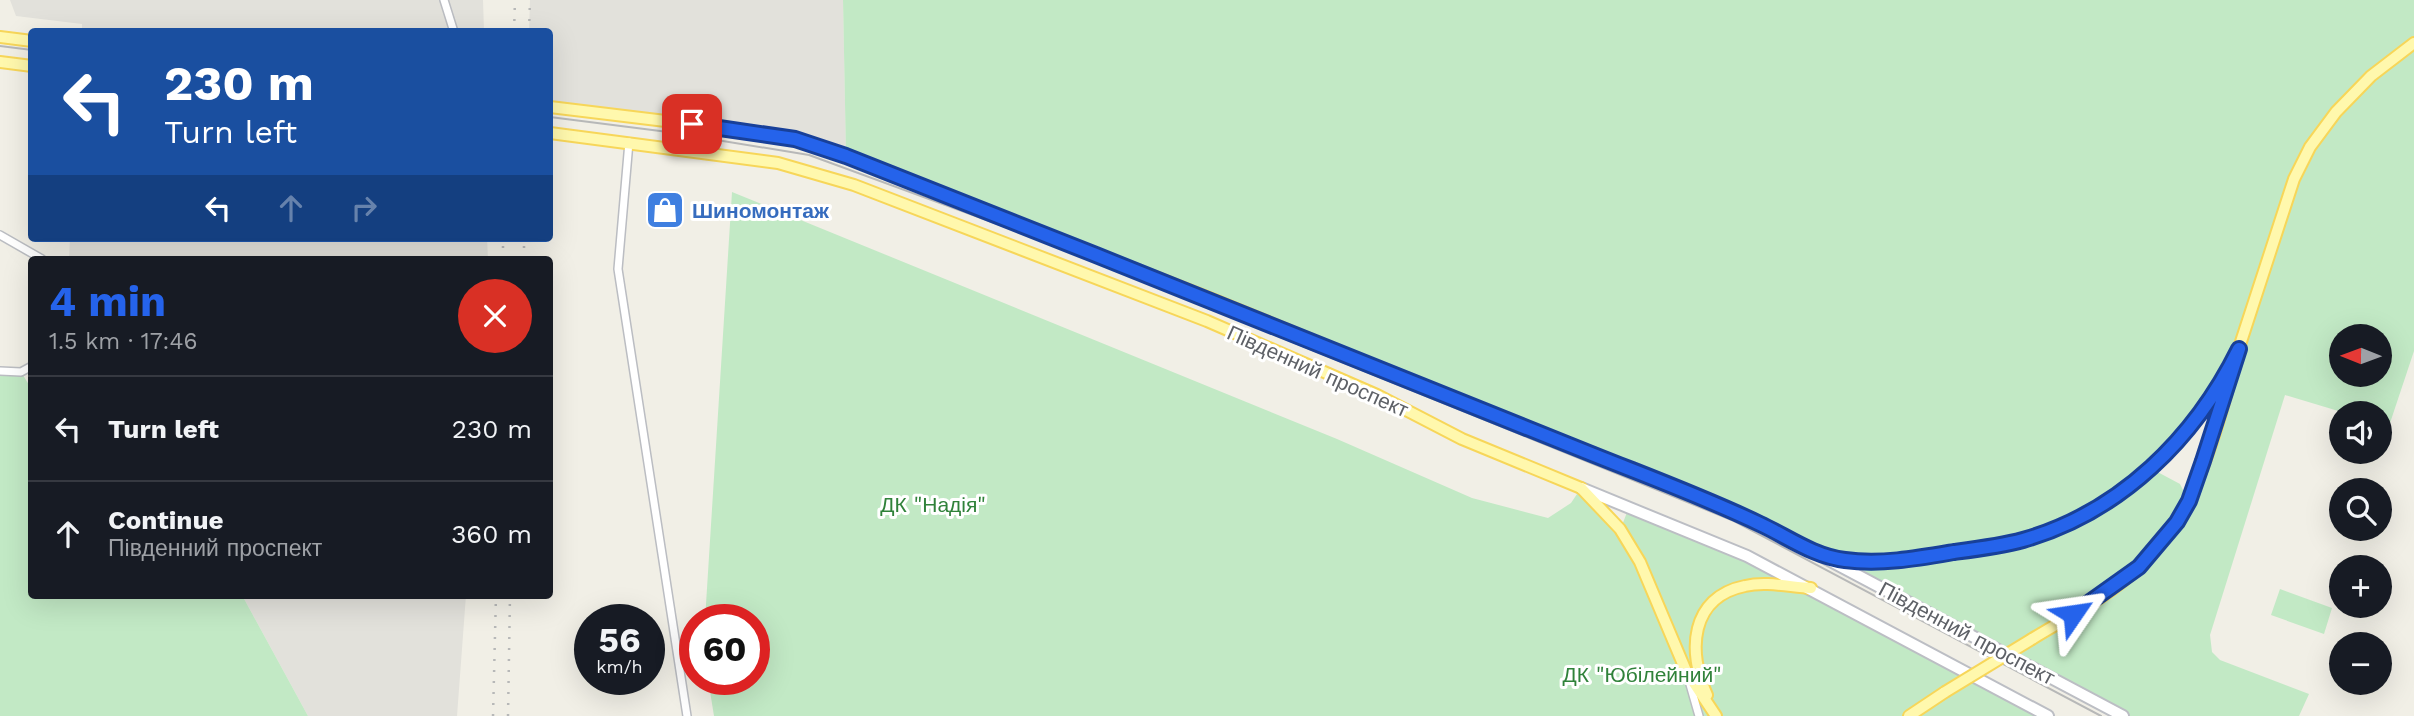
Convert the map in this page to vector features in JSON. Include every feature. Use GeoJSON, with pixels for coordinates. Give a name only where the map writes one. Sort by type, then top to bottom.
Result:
{"type":"FeatureCollection","features":[{"type":"Feature","properties":{"kind":"main road"},"geometry":{"type":"LineString","coordinates":[[0,37],[28,40]]}},
{"type":"Feature","properties":{"kind":"main road"},"geometry":{"type":"LineString","coordinates":[[1909,716],[2093,602],[2130,575],[2177,522],[2189,501],[2209,445],[2294,179],[2310,147],[2336,113],[2371,76],[2414,43]]}},
{"type":"Feature","properties":{"kind":"main road"},"geometry":{"type":"LineString","coordinates":[[0,62],[28,66]]}},
{"type":"Feature","properties":{"kind":"main road","name":"Південний проспект"},"geometry":{"type":"LineString","coordinates":[[553,107],[748,131],[817,145],[1199,294],[1760,524],[2123,716]]}},
{"type":"Feature","properties":{"kind":"main road","name":"Південний проспект"},"geometry":{"type":"LineString","coordinates":[[553,133],[778,163],[853,185],[1207,321],[1377,395],[1462,439],[1747,556],[2048,716]]}},
{"type":"Feature","properties":{"kind":"main road"},"geometry":{"type":"LineString","coordinates":[[1817,554],[1865,561],[1921,557],[2028,539],[2082,517],[2128,486],[2180,439],[2206,408],[2239,349]]}},
{"type":"Feature","properties":{"kind":"main road"},"geometry":{"type":"LineString","coordinates":[[1581,488],[1620,528],[1640,562],[1686,671],[1717,716]]}},
{"type":"Feature","properties":{"kind":"main road"},"geometry":{"type":"LineString","coordinates":[[1717,716],[1702,683],[1694,652],[1696,632],[1708,608],[1727,592],[1744,586],[1769,584],[1811,588]]}},
{"type":"Feature","properties":{"kind":"street"},"geometry":{"type":"LineString","coordinates":[[444,0],[453,28]]}},
{"type":"Feature","properties":{"kind":"street"},"geometry":{"type":"LineString","coordinates":[[629,142],[618,269],[687,716]]}},
{"type":"Feature","properties":{"kind":"street"},"geometry":{"type":"LineString","coordinates":[[0,235],[37,256]]}},
{"type":"Feature","properties":{"kind":"street"},"geometry":{"type":"LineString","coordinates":[[0,371],[21,372],[28,368]]}},
{"type":"Feature","properties":{"kind":"street"},"geometry":{"type":"LineString","coordinates":[[1686,671],[1699,716]]}},
{"type":"Feature","properties":{"kind":"shaded area"},"geometry":{"type":"Polygon","coordinates":[[[10,0],[483,0],[484,28],[82,28],[82,24],[16,16],[10,0]]]}},
{"type":"Feature","properties":{"kind":"shaded area"},"geometry":{"type":"Polygon","coordinates":[[[530,0],[843,0],[846,156],[816,145],[553,107],[553,28],[529,28],[530,0]]]}},
{"type":"Feature","properties":{"kind":"shaded area"},"geometry":{"type":"Polygon","coordinates":[[[70,242],[487,242],[488,256],[69,256],[70,242]]]}},
{"type":"Feature","properties":{"kind":"shaded area"},"geometry":{"type":"Polygon","coordinates":[[[244,599],[466,599],[457,716],[308,716],[244,599]]]}},
{"type":"Feature","properties":{"kind":"green space"},"geometry":{"type":"Polygon","coordinates":[[[843,0],[2414,0],[2414,351],[2392,417],[2392,401],[2329,401],[2329,408],[2285,395],[2210,635],[2212,652],[2220,660],[2309,694],[2299,716],[2123,716],[1760,524],[846,156],[843,0]],[[2224,380],[2150,468],[2180,484],[2188,500],[2218,420],[2224,380]]]}},
{"type":"Feature","properties":{"kind":"green space","name":"ДК \"Надія\""},"geometry":{"type":"Polygon","coordinates":[[[732,192],[1337,439],[1472,498],[1548,518],[1571,503],[1581,488],[1621,528],[1629,507],[1747,556],[2048,716],[714,716],[711,695],[770,695],[770,604],[706,604],[732,192]]]}},
{"type":"Feature","properties":{"kind":"green space"},"geometry":{"type":"Polygon","coordinates":[[[0,371],[21,372],[28,383],[28,599],[244,599],[308,716],[0,716],[0,371]]]}},
{"type":"Feature","properties":{"kind":"green space"},"geometry":{"type":"Polygon","coordinates":[[[2280,589],[2329,607],[2324,634],[2271,615],[2280,589]]]}},
{"type":"Feature","properties":{"kind":"tram line"},"geometry":{"type":"LineString","coordinates":[[0,46],[28,50]]}},
{"type":"Feature","properties":{"kind":"tram line"},"geometry":{"type":"LineString","coordinates":[[553,117],[668,132],[809,155],[1046,242],[1734,521],[2101,716]]}},
{"type":"Feature","properties":{"kind":"railway"},"geometry":{"type":"LineString","coordinates":[[514,28],[515,0]]}},
{"type":"Feature","properties":{"kind":"railway"},"geometry":{"type":"LineString","coordinates":[[529,28],[530,0]]}},
{"type":"Feature","properties":{"kind":"railway"},"geometry":{"type":"LineString","coordinates":[[503,242],[503,256]]}},
{"type":"Feature","properties":{"kind":"railway"},"geometry":{"type":"LineString","coordinates":[[524,242],[524,256]]}},
{"type":"Feature","properties":{"kind":"railway"},"geometry":{"type":"LineString","coordinates":[[493,716],[496,599]]}},
{"type":"Feature","properties":{"kind":"railway"},"geometry":{"type":"LineString","coordinates":[[508,716],[510,599]]}},
{"type":"Feature","properties":{"kind":"place","name":"Шиномонтаж"},"geometry":{"type":"Point","coordinates":[665,210]}},
{"type":"Feature","properties":{"kind":"route"},"geometry":{"type":"LineString","coordinates":[[692,124],[748,131],[817,145],[1212,299],[1760,524],[1817,554],[1845,560],[1887,561],[1986,547],[2028,539],[2082,517],[2128,486],[2160,460],[2180,439],[2200,417],[2224,380],[2239,349],[2189,501],[2177,522],[2139,567],[2073,614]]}},
{"type":"Feature","properties":{"kind":"park label","name":"ДК \"Юбілейний\""},"geometry":{"type":"Point","coordinates":[1642,674]}}]}
